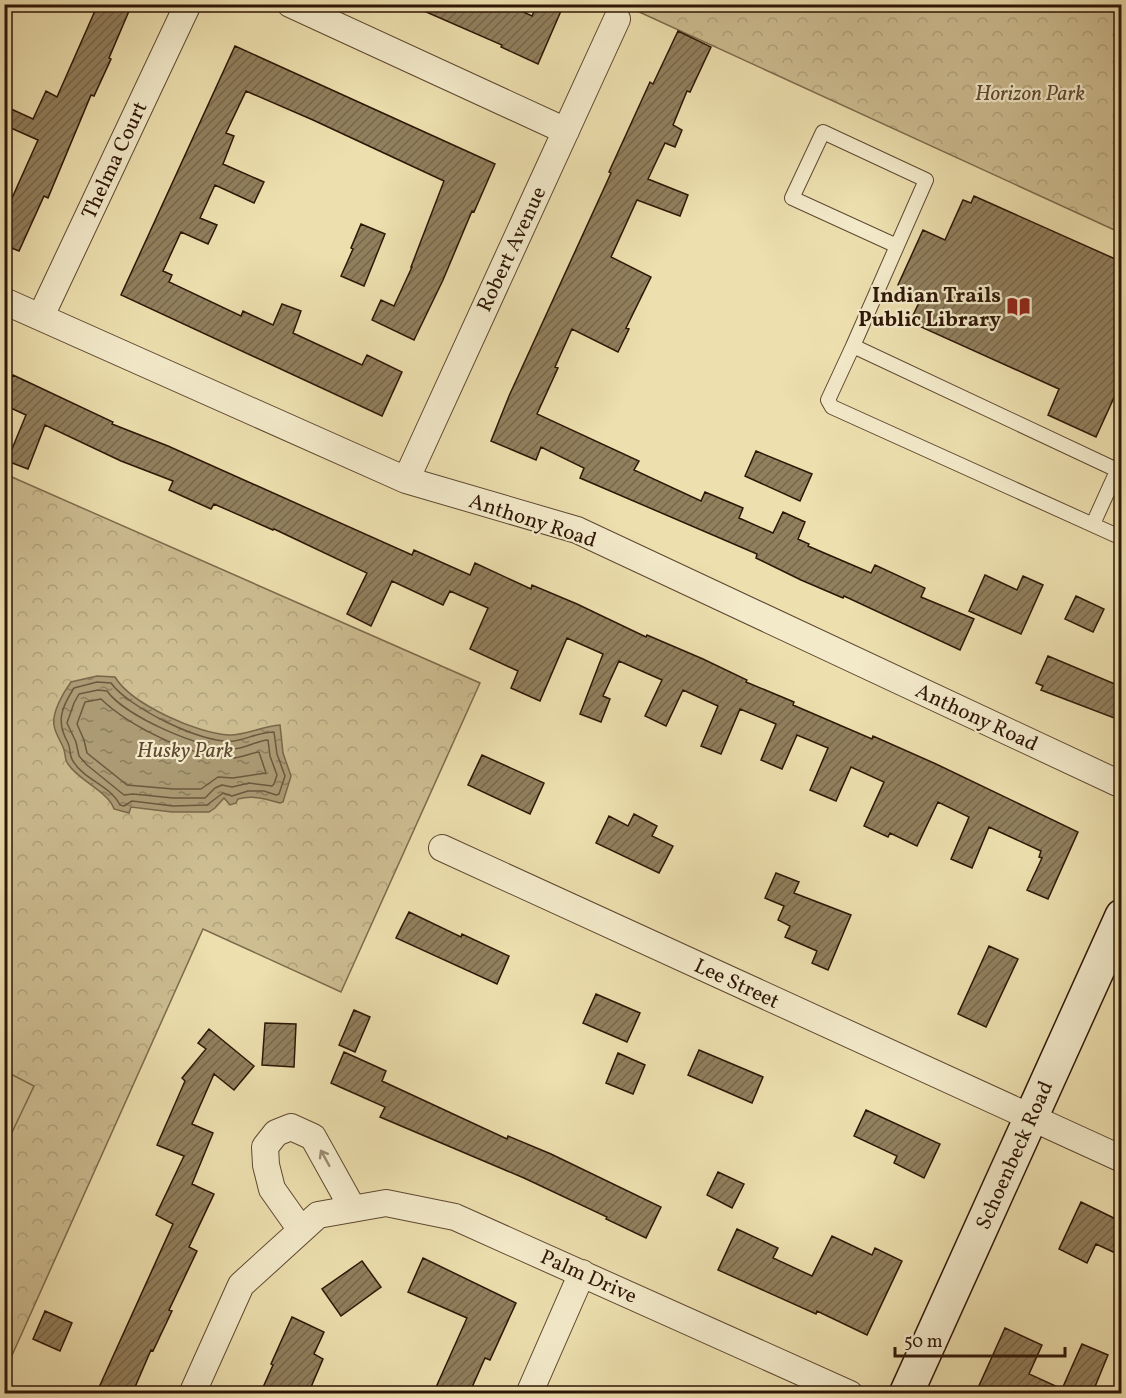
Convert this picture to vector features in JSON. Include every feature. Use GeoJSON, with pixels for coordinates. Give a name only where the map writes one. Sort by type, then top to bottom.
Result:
{"type":"FeatureCollection","features":[{"type":"Feature","properties":{"kind":"main road","name":"Schoenbeck Road"},"geometry":{"type":"LineString","coordinates":[[906,1394],[1122,916]]}},
{"type":"Feature","properties":{"kind":"street","name":"Thelma Court"},"geometry":{"type":"LineString","coordinates":[[40,316],[188,4]]}},
{"type":"Feature","properties":{"kind":"street"},"geometry":{"type":"LineString","coordinates":[[290,4],[566,131]]}},
{"type":"Feature","properties":{"kind":"street","name":"Robert Avenue"},"geometry":{"type":"LineString","coordinates":[[406,480],[617,19]]}},
{"type":"Feature","properties":{"kind":"street","name":"Anthony Road"},"geometry":{"type":"LineString","coordinates":[[4,300],[406,480],[577,530],[1122,785]]}},
{"type":"Feature","properties":{"kind":"street","name":"Lee Street"},"geometry":{"type":"LineString","coordinates":[[442,849],[1122,1159]]}},
{"type":"Feature","properties":{"kind":"street"},"geometry":{"type":"LineString","coordinates":[[192,1394],[241,1285],[310,1222],[272,1189],[266,1165],[265,1147],[276,1133],[291,1127],[313,1137],[353,1209]]}},
{"type":"Feature","properties":{"kind":"street","name":"Palm Drive"},"geometry":{"type":"LineString","coordinates":[[310,1222],[353,1209],[386,1203],[455,1217],[850,1394]]}},
{"type":"Feature","properties":{"kind":"street"},"geometry":{"type":"LineString","coordinates":[[529,1394],[582,1273]]}},
{"type":"Feature","properties":{"kind":"lane"},"geometry":{"type":"LineString","coordinates":[[897,246],[792,198],[823,132],[926,180],[897,246],[853,346],[828,400],[832,407],[1122,538]]}},
{"type":"Feature","properties":{"kind":"lane"},"geometry":{"type":"LineString","coordinates":[[853,346],[1119,465],[1093,524]]}},
{"type":"Feature","properties":{"kind":"green space","name":"Horizon Park"},"geometry":{"type":"Polygon","coordinates":[[[624,5],[1121,5],[1121,233],[624,5]]]}},
{"type":"Feature","properties":{"kind":"green space","name":"Husky Park"},"geometry":{"type":"Polygon","coordinates":[[[5,474],[480,683],[341,992],[203,929],[5,1371],[5,474]]]}},
{"type":"Feature","properties":{"kind":"green space"},"geometry":{"type":"Polygon","coordinates":[[[5,1071],[34,1086],[5,1147],[5,1071]]]}},
{"type":"Feature","properties":{"kind":"water"},"geometry":{"type":"Polygon","coordinates":[[[97,676],[115,677],[123,687],[150,707],[200,729],[234,735],[280,725],[283,753],[291,776],[283,802],[249,797],[238,799],[236,803],[230,805],[224,798],[209,812],[172,812],[131,807],[129,813],[114,809],[106,797],[79,776],[68,764],[54,725],[56,709],[71,682],[97,676]]]}},
{"type":"Feature","properties":{"kind":"building"},"geometry":{"type":"Polygon","coordinates":[[[98,4],[132,4],[109,58],[111,59],[94,96],[91,95],[48,198],[44,196],[19,251],[4,245],[4,216],[38,140],[4,125],[4,120],[9,108],[33,119],[46,91],[57,97],[98,4]]]}},
{"type":"Feature","properties":{"kind":"building"},"geometry":{"type":"Polygon","coordinates":[[[408,4],[506,4],[532,16],[537,4],[564,4],[538,64],[501,47],[502,45],[408,4]]]}},
{"type":"Feature","properties":{"kind":"building"},"geometry":{"type":"Polygon","coordinates":[[[678,31],[711,47],[690,92],[687,91],[673,125],[682,130],[675,147],[665,143],[648,179],[688,195],[680,216],[637,200],[611,257],[651,277],[626,328],[629,329],[618,352],[572,329],[555,367],[558,368],[537,414],[639,461],[634,470],[701,501],[705,492],[743,508],[739,518],[773,533],[783,512],[805,522],[798,539],[809,544],[808,546],[871,573],[875,565],[925,588],[921,597],[974,619],[960,650],[844,596],[843,598],[801,580],[756,558],[757,554],[580,478],[584,468],[541,447],[536,460],[491,441],[650,82],[653,84],[678,31]]]}},
{"type":"Feature","properties":{"kind":"building"},"geometry":{"type":"Polygon","coordinates":[[[235,46],[495,164],[414,340],[372,320],[381,300],[394,306],[412,267],[444,181],[246,91],[226,133],[234,136],[223,164],[264,182],[254,203],[215,185],[200,218],[217,225],[208,244],[181,232],[163,271],[172,275],[169,282],[241,316],[243,311],[273,325],[282,304],[301,311],[293,333],[362,365],[367,355],[402,372],[382,416],[121,295],[235,46]]]}},
{"type":"Feature","properties":{"kind":"building","name":"Indian Trails Public Library"},"geometry":{"type":"Polygon","coordinates":[[[974,196],[1122,262],[1122,380],[1096,437],[1048,415],[1059,389],[910,322],[922,296],[898,285],[923,230],[945,240],[963,200],[971,203],[974,196]]]}},
{"type":"Feature","properties":{"kind":"building"},"geometry":{"type":"Polygon","coordinates":[[[361,224],[385,234],[364,286],[341,276],[361,224]]]}},
{"type":"Feature","properties":{"kind":"building"},"geometry":{"type":"Polygon","coordinates":[[[13,375],[113,422],[112,424],[168,446],[412,555],[414,550],[470,575],[475,563],[531,589],[532,585],[577,604],[646,637],[647,635],[703,659],[747,680],[746,682],[794,702],[793,705],[872,739],[873,736],[936,764],[1078,832],[1048,899],[1027,890],[1042,858],[1039,857],[1041,851],[989,827],[972,868],[951,859],[969,817],[938,802],[917,846],[890,833],[888,837],[864,826],[884,782],[851,767],[836,801],[810,790],[828,748],[797,735],[782,769],[761,760],[776,724],[740,709],[721,754],[701,746],[718,706],[683,690],[666,726],[645,716],[662,680],[619,661],[603,696],[610,699],[601,722],[580,714],[603,654],[567,638],[540,701],[511,688],[518,671],[470,649],[488,608],[450,591],[443,605],[392,581],[371,626],[347,614],[367,573],[274,529],[214,504],[211,509],[169,490],[173,481],[121,461],[45,425],[28,469],[7,461],[26,415],[4,405],[4,393],[13,375]]]}},
{"type":"Feature","properties":{"kind":"building"},"geometry":{"type":"Polygon","coordinates":[[[756,451],[812,474],[800,501],[745,476],[756,451]]]}},
{"type":"Feature","properties":{"kind":"building"},"geometry":{"type":"Polygon","coordinates":[[[985,575],[1017,590],[1023,576],[1043,585],[1021,634],[969,611],[985,575]]]}},
{"type":"Feature","properties":{"kind":"building"},"geometry":{"type":"Polygon","coordinates":[[[1076,596],[1104,609],[1093,632],[1065,619],[1076,596]]]}},
{"type":"Feature","properties":{"kind":"building"},"geometry":{"type":"Polygon","coordinates":[[[1048,656],[1122,687],[1122,721],[1041,690],[1043,686],[1036,683],[1048,656]]]}},
{"type":"Feature","properties":{"kind":"building"},"geometry":{"type":"Polygon","coordinates":[[[482,755],[544,783],[530,814],[468,785],[482,755]]]}},
{"type":"Feature","properties":{"kind":"building"},"geometry":{"type":"Polygon","coordinates":[[[634,814],[657,826],[652,836],[673,846],[659,873],[596,843],[609,816],[628,826],[634,814]]]}},
{"type":"Feature","properties":{"kind":"building"},"geometry":{"type":"Polygon","coordinates":[[[776,873],[799,882],[794,893],[851,915],[828,970],[812,963],[817,951],[785,937],[790,926],[778,920],[784,906],[765,898],[776,873]]]}},
{"type":"Feature","properties":{"kind":"building"},"geometry":{"type":"Polygon","coordinates":[[[409,912],[461,937],[462,934],[509,956],[497,984],[396,938],[409,912]]]}},
{"type":"Feature","properties":{"kind":"building"},"geometry":{"type":"Polygon","coordinates":[[[989,946],[1018,959],[986,1027],[958,1014],[989,946]]]}},
{"type":"Feature","properties":{"kind":"building"},"geometry":{"type":"Polygon","coordinates":[[[596,994],[640,1013],[627,1042],[583,1023],[596,994]]]}},
{"type":"Feature","properties":{"kind":"building"},"geometry":{"type":"Polygon","coordinates":[[[354,1010],[370,1017],[355,1052],[339,1045],[354,1010]]]}},
{"type":"Feature","properties":{"kind":"building"},"geometry":{"type":"Polygon","coordinates":[[[265,1023],[296,1024],[294,1067],[262,1065],[265,1023]]]}},
{"type":"Feature","properties":{"kind":"building"},"geometry":{"type":"Polygon","coordinates":[[[209,1029],[254,1066],[234,1090],[214,1074],[192,1124],[213,1133],[192,1184],[214,1194],[189,1247],[197,1251],[169,1310],[172,1311],[153,1351],[151,1350],[132,1394],[96,1394],[173,1224],[156,1215],[184,1156],[157,1145],[185,1081],[182,1078],[206,1049],[198,1043],[209,1029]]]}},
{"type":"Feature","properties":{"kind":"building"},"geometry":{"type":"Polygon","coordinates":[[[699,1050],[763,1077],[752,1103],[688,1075],[699,1050]]]}},
{"type":"Feature","properties":{"kind":"building"},"geometry":{"type":"Polygon","coordinates":[[[344,1052],[386,1071],[382,1081],[507,1139],[508,1136],[551,1154],[661,1207],[646,1238],[524,1178],[380,1117],[385,1107],[331,1083],[344,1052]]]}},
{"type":"Feature","properties":{"kind":"building"},"geometry":{"type":"Polygon","coordinates":[[[618,1053],[645,1065],[633,1094],[606,1083],[618,1053]]]}},
{"type":"Feature","properties":{"kind":"building"},"geometry":{"type":"Polygon","coordinates":[[[866,1110],[940,1144],[924,1178],[894,1163],[897,1156],[854,1136],[866,1110]]]}},
{"type":"Feature","properties":{"kind":"building"},"geometry":{"type":"Polygon","coordinates":[[[718,1172],[744,1184],[732,1208],[707,1195],[718,1172]]]}},
{"type":"Feature","properties":{"kind":"building"},"geometry":{"type":"Polygon","coordinates":[[[1081,1202],[1122,1222],[1122,1256],[1096,1244],[1087,1263],[1059,1249],[1081,1202]]]}},
{"type":"Feature","properties":{"kind":"building"},"geometry":{"type":"Polygon","coordinates":[[[737,1229],[778,1248],[773,1258],[812,1276],[832,1236],[872,1255],[875,1248],[902,1261],[867,1335],[817,1311],[816,1314],[718,1270],[737,1229]]]}},
{"type":"Feature","properties":{"kind":"building"},"geometry":{"type":"Polygon","coordinates":[[[423,1258],[516,1303],[490,1360],[485,1358],[469,1394],[433,1394],[467,1318],[408,1292],[423,1258]]]}},
{"type":"Feature","properties":{"kind":"building"},"geometry":{"type":"Polygon","coordinates":[[[362,1261],[381,1287],[341,1316],[322,1289],[362,1261]]]}},
{"type":"Feature","properties":{"kind":"building"},"geometry":{"type":"Polygon","coordinates":[[[45,1311],[72,1323],[60,1351],[33,1339],[45,1311]]]}},
{"type":"Feature","properties":{"kind":"building"},"geometry":{"type":"Polygon","coordinates":[[[292,1317],[324,1332],[314,1354],[323,1359],[308,1394],[260,1394],[273,1365],[271,1364],[292,1317]]]}},
{"type":"Feature","properties":{"kind":"building"},"geometry":{"type":"Polygon","coordinates":[[[1005,1328],[1042,1345],[1029,1374],[1062,1389],[1082,1344],[1108,1355],[1092,1394],[991,1394],[978,1388],[1005,1328]]]}},
{"type":"Feature","properties":{"kind":"place","name":"Indian Trails Public Library"},"geometry":{"type":"Point","coordinates":[1019,307]}}]}
